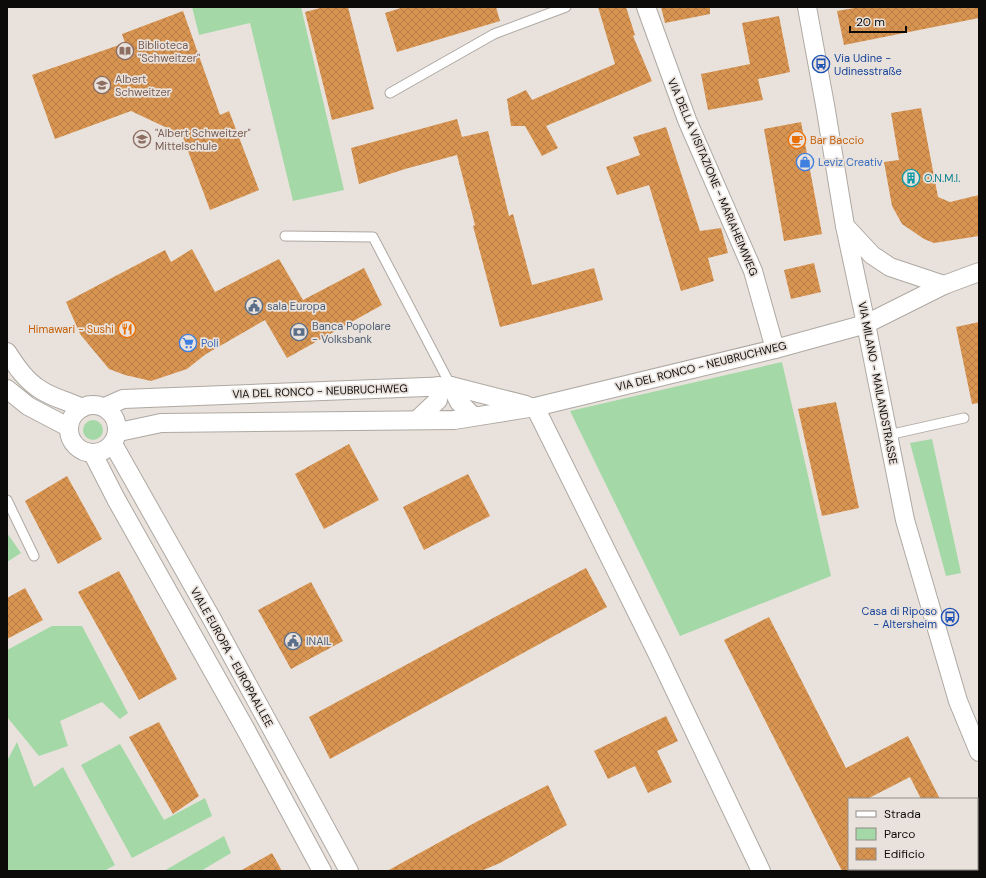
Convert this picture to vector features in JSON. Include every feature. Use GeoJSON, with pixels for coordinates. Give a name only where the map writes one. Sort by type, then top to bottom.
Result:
{"type":"FeatureCollection","features":[{"type":"Feature","properties":{"kind":"street","name":"VIA DELLA VISITAZIONE - MARIAHEIMWEG"},"geometry":{"type":"LineString","coordinates":[[646,7],[687,120],[753,271],[775,349]]}},
{"type":"Feature","properties":{"kind":"street","name":"VIA MILANO - MAILANDSTRASSE"},"geometry":{"type":"LineString","coordinates":[[807,7],[845,226],[905,520],[958,700],[979,752]]}},
{"type":"Feature","properties":{"kind":"street"},"geometry":{"type":"LineString","coordinates":[[845,226],[872,255],[890,267],[944,285]]}},
{"type":"Feature","properties":{"kind":"street","name":"VIA DEL RONCO - NEUBRUCHWEG"},"geometry":{"type":"LineString","coordinates":[[116,438],[161,423],[418,419],[454,420],[535,407],[775,349],[866,324],[944,285],[979,272]]}},
{"type":"Feature","properties":{"kind":"street"},"geometry":{"type":"LineString","coordinates":[[7,352],[25,377],[40,390],[82,408]]}},
{"type":"Feature","properties":{"kind":"street","name":"VIA DEL RONCO - NEUBRUCHWEG"},"geometry":{"type":"LineString","coordinates":[[105,407],[123,399],[445,386],[535,407]]}},
{"type":"Feature","properties":{"kind":"street"},"geometry":{"type":"LineString","coordinates":[[418,419],[438,400],[445,386],[473,416]]}},
{"type":"Feature","properties":{"kind":"street"},"geometry":{"type":"LineString","coordinates":[[7,389],[28,406],[68,427]]}},
{"type":"Feature","properties":{"kind":"street"},"geometry":{"type":"LineString","coordinates":[[105,407],[94,405],[82,408],[72,416],[68,427],[71,440],[80,450],[93,454],[104,452],[116,438]]}},
{"type":"Feature","properties":{"kind":"street","name":"VIALE EUROPA - EUROPAALLEE"},"geometry":{"type":"LineString","coordinates":[[105,407],[116,417],[116,438],[213,621],[349,871]]}},
{"type":"Feature","properties":{"kind":"street"},"geometry":{"type":"LineString","coordinates":[[535,407],[658,655],[761,871]]}},
{"type":"Feature","properties":{"kind":"street"},"geometry":{"type":"LineString","coordinates":[[93,454],[116,499],[246,730],[322,871]]}},
{"type":"Feature","properties":{"kind":"lane"},"geometry":{"type":"LineString","coordinates":[[390,93],[494,34],[566,7]]}},
{"type":"Feature","properties":{"kind":"lane"},"geometry":{"type":"LineString","coordinates":[[286,236],[372,237],[445,386]]}},
{"type":"Feature","properties":{"kind":"lane"},"geometry":{"type":"LineString","coordinates":[[888,435],[964,418]]}},
{"type":"Feature","properties":{"kind":"lane"},"geometry":{"type":"LineString","coordinates":[[7,500],[34,556]]}},
{"type":"Feature","properties":{"kind":"green space"},"geometry":{"type":"Polygon","coordinates":[[[192,7],[301,7],[344,190],[293,201],[250,23],[199,35],[192,7]]]}},
{"type":"Feature","properties":{"kind":"green space"},"geometry":{"type":"Polygon","coordinates":[[[782,362],[831,576],[680,636],[570,411],[782,362]]]}},
{"type":"Feature","properties":{"kind":"green space"},"geometry":{"type":"Polygon","coordinates":[[[89,420],[97,420],[103,426],[103,434],[97,440],[89,440],[83,434],[83,426],[89,420]]]}},
{"type":"Feature","properties":{"kind":"green space"},"geometry":{"type":"Polygon","coordinates":[[[932,439],[961,573],[946,576],[910,443],[932,439]]]}},
{"type":"Feature","properties":{"kind":"green space"},"geometry":{"type":"Polygon","coordinates":[[[7,533],[21,553],[7,562],[7,533]]]}},
{"type":"Feature","properties":{"kind":"green space"},"geometry":{"type":"Polygon","coordinates":[[[52,626],[82,626],[128,713],[120,719],[102,702],[60,721],[68,746],[39,756],[7,717],[7,650],[52,626]]]}},
{"type":"Feature","properties":{"kind":"green space"},"geometry":{"type":"Polygon","coordinates":[[[17,742],[34,787],[63,767],[115,865],[104,871],[7,871],[7,761],[17,742]]]}},
{"type":"Feature","properties":{"kind":"green space"},"geometry":{"type":"Polygon","coordinates":[[[120,744],[164,820],[205,798],[212,816],[132,858],[81,765],[120,744]]]}},
{"type":"Feature","properties":{"kind":"green space"},"geometry":{"type":"Polygon","coordinates":[[[224,836],[231,853],[201,871],[164,871],[224,836]]]}},
{"type":"Feature","properties":{"kind":"building"},"geometry":{"type":"Polygon","coordinates":[[[324,7],[348,7],[374,109],[332,120],[305,12],[324,7]]]}},
{"type":"Feature","properties":{"kind":"building"},"geometry":{"type":"Polygon","coordinates":[[[404,7],[496,7],[500,21],[397,52],[385,13],[404,7]]]}},
{"type":"Feature","properties":{"kind":"building"},"geometry":{"type":"Polygon","coordinates":[[[598,7],[626,7],[635,35],[633,36],[652,81],[546,126],[558,148],[542,156],[525,126],[511,126],[507,99],[526,90],[532,100],[615,64],[598,7]]]}},
{"type":"Feature","properties":{"kind":"building"},"geometry":{"type":"Polygon","coordinates":[[[661,7],[710,7],[710,14],[665,23],[661,7]]]}},
{"type":"Feature","properties":{"kind":"building"},"geometry":{"type":"Polygon","coordinates":[[[860,7],[979,7],[979,18],[844,45],[837,11],[860,7]]]}},
{"type":"Feature","properties":{"kind":"building"},"geometry":{"type":"Polygon","coordinates":[[[183,11],[220,115],[229,111],[259,190],[210,210],[182,135],[131,111],[55,139],[32,75],[125,43],[122,34],[183,11]]]}},
{"type":"Feature","properties":{"kind":"building"},"geometry":{"type":"Polygon","coordinates":[[[779,16],[790,72],[758,79],[763,100],[708,110],[701,74],[750,64],[742,23],[779,16]]]}},
{"type":"Feature","properties":{"kind":"building","name":"O.N.M.I."},"geometry":{"type":"Polygon","coordinates":[[[921,108],[938,197],[950,202],[979,195],[979,236],[934,243],[924,239],[902,224],[892,206],[884,162],[899,160],[891,113],[921,108]]]}},
{"type":"Feature","properties":{"kind":"building"},"geometry":{"type":"Polygon","coordinates":[[[457,119],[462,137],[488,131],[509,216],[513,214],[532,285],[594,268],[603,300],[500,327],[473,226],[475,225],[457,155],[405,169],[359,184],[351,148],[457,119]]]}},
{"type":"Feature","properties":{"kind":"building"},"geometry":{"type":"Polygon","coordinates":[[[801,122],[822,234],[784,241],[764,129],[801,122]]]}},
{"type":"Feature","properties":{"kind":"building"},"geometry":{"type":"Polygon","coordinates":[[[666,127],[700,231],[721,228],[728,253],[708,258],[714,281],[681,291],[649,185],[617,195],[606,167],[640,155],[633,137],[666,127]]]}},
{"type":"Feature","properties":{"kind":"building"},"geometry":{"type":"Polygon","coordinates":[[[192,249],[215,292],[279,259],[303,300],[364,268],[382,305],[287,358],[265,320],[206,354],[187,369],[151,381],[125,375],[109,369],[80,334],[66,302],[165,250],[171,262],[192,249]]]}},
{"type":"Feature","properties":{"kind":"building"},"geometry":{"type":"Polygon","coordinates":[[[814,263],[821,292],[791,299],[784,270],[814,263]]]}},
{"type":"Feature","properties":{"kind":"building"},"geometry":{"type":"Polygon","coordinates":[[[979,322],[979,403],[972,404],[956,327],[979,322]]]}},
{"type":"Feature","properties":{"kind":"building"},"geometry":{"type":"Polygon","coordinates":[[[836,402],[859,508],[822,516],[798,409],[836,402]]]}},
{"type":"Feature","properties":{"kind":"building"},"geometry":{"type":"Polygon","coordinates":[[[349,444],[379,500],[324,529],[295,474],[349,444]]]}},
{"type":"Feature","properties":{"kind":"building"},"geometry":{"type":"Polygon","coordinates":[[[468,474],[490,516],[424,550],[403,507],[468,474]]]}},
{"type":"Feature","properties":{"kind":"building"},"geometry":{"type":"Polygon","coordinates":[[[67,476],[102,539],[58,564],[25,501],[67,476]]]}},
{"type":"Feature","properties":{"kind":"building"},"geometry":{"type":"Polygon","coordinates":[[[586,568],[607,607],[330,759],[309,717],[586,568]]]}},
{"type":"Feature","properties":{"kind":"building"},"geometry":{"type":"Polygon","coordinates":[[[119,571],[177,679],[139,700],[78,592],[119,571]]]}},
{"type":"Feature","properties":{"kind":"building"},"geometry":{"type":"Polygon","coordinates":[[[311,582],[343,641],[291,669],[258,610],[311,582]]]}},
{"type":"Feature","properties":{"kind":"building"},"geometry":{"type":"Polygon","coordinates":[[[25,588],[43,620],[7,639],[7,598],[25,588]]]}},
{"type":"Feature","properties":{"kind":"building"},"geometry":{"type":"Polygon","coordinates":[[[769,617],[846,768],[908,736],[939,798],[920,798],[910,777],[869,798],[848,798],[849,871],[842,871],[724,640],[769,617]]]}},
{"type":"Feature","properties":{"kind":"building"},"geometry":{"type":"Polygon","coordinates":[[[666,716],[678,741],[657,751],[672,782],[648,793],[635,766],[608,779],[594,751],[666,716]]]}},
{"type":"Feature","properties":{"kind":"building"},"geometry":{"type":"Polygon","coordinates":[[[159,722],[199,796],[173,814],[129,737],[159,722]]]}},
{"type":"Feature","properties":{"kind":"building"},"geometry":{"type":"Polygon","coordinates":[[[548,785],[567,825],[500,863],[481,871],[387,871],[478,821],[548,785]]]}},
{"type":"Feature","properties":{"kind":"building"},"geometry":{"type":"Polygon","coordinates":[[[272,853],[282,871],[240,871],[272,853]]]}},
{"type":"Feature","properties":{"kind":"place","name":"Biblioteca \"Schweitzer\""},"geometry":{"type":"Point","coordinates":[125,51]}},
{"type":"Feature","properties":{"kind":"place","name":"Via Udine - Udinesstraße"},"geometry":{"type":"Point","coordinates":[821,64]}},
{"type":"Feature","properties":{"kind":"place","name":"Albert Schweitzer"},"geometry":{"type":"Point","coordinates":[102,85]}},
{"type":"Feature","properties":{"kind":"place","name":"\"Albert Schweitzer\" Mittelschule"},"geometry":{"type":"Point","coordinates":[142,139]}},
{"type":"Feature","properties":{"kind":"place","name":"Bar Baccio"},"geometry":{"type":"Point","coordinates":[797,140]}},
{"type":"Feature","properties":{"kind":"place","name":"Leviz Creativ"},"geometry":{"type":"Point","coordinates":[805,162]}},
{"type":"Feature","properties":{"kind":"place","name":"O.N.M.I."},"geometry":{"type":"Point","coordinates":[911,178]}},
{"type":"Feature","properties":{"kind":"place","name":"sala Europa"},"geometry":{"type":"Point","coordinates":[254,306]}},
{"type":"Feature","properties":{"kind":"place","name":"Himawari - Sushi"},"geometry":{"type":"Point","coordinates":[127,329]}},
{"type":"Feature","properties":{"kind":"place","name":"Banca Popolare - Volksbank"},"geometry":{"type":"Point","coordinates":[299,332]}},
{"type":"Feature","properties":{"kind":"place","name":"Poli"},"geometry":{"type":"Point","coordinates":[188,343]}},
{"type":"Feature","properties":{"kind":"place","name":"Casa di Riposo - Altersheim"},"geometry":{"type":"Point","coordinates":[950,617]}},
{"type":"Feature","properties":{"kind":"place","name":"INAIL"},"geometry":{"type":"Point","coordinates":[293,641]}}]}
